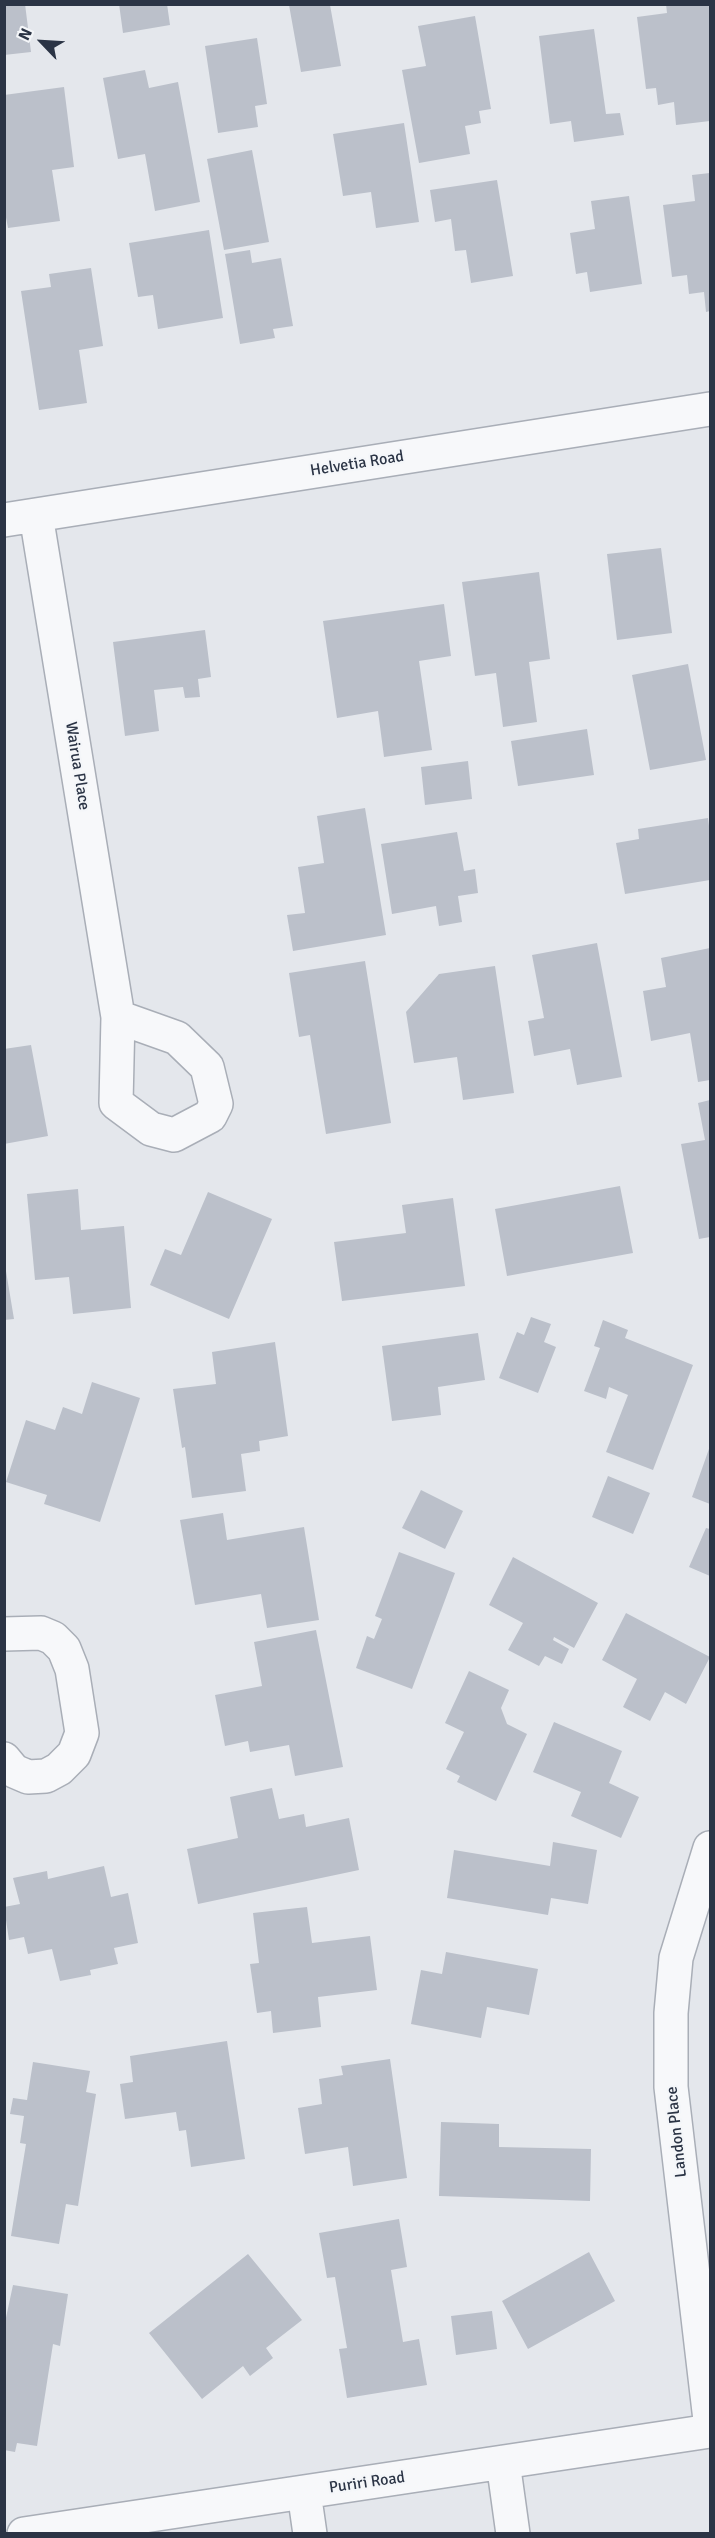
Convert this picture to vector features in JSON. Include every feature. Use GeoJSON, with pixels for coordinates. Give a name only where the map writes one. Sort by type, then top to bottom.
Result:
{"type":"FeatureCollection","features":[{"type":"Feature","properties":{"kind":"street","name":"Helvetia Road"},"geometry":{"type":"LineString","coordinates":[[20,517],[711,409]]}},
{"type":"Feature","properties":{"kind":"street","name":"Wairua Place"},"geometry":{"type":"LineString","coordinates":[[20,517],[118,1017]]}},
{"type":"Feature","properties":{"kind":"street"},"geometry":{"type":"LineString","coordinates":[[4,1634],[41,1634],[53,1638],[64,1649],[72,1669],[82,1734],[74,1754],[59,1769],[46,1776],[28,1777],[14,1771],[4,1759]]}},
{"type":"Feature","properties":{"kind":"street","name":"Landon Place"},"geometry":{"type":"LineString","coordinates":[[711,1848],[675,1958],[671,2013],[671,2087],[711,2420]]}},
{"type":"Feature","properties":{"kind":"street","name":"Puriri Road"},"geometry":{"type":"LineString","coordinates":[[24,2534],[96,2528],[304,2492],[711,2431]]}},
{"type":"Feature","properties":{"kind":"street"},"geometry":{"type":"LineString","coordinates":[[503,2462],[513,2534]]}},
{"type":"Feature","properties":{"kind":"street"},"geometry":{"type":"LineString","coordinates":[[304,2492],[310,2534]]}},
{"type":"Feature","properties":{"kind":"building"},"geometry":{"type":"Polygon","coordinates":[[[4,4],[25,4],[31,52],[4,55],[4,4]]]}},
{"type":"Feature","properties":{"kind":"building"},"geometry":{"type":"Polygon","coordinates":[[[119,4],[167,4],[170,25],[123,33],[119,4]]]}},
{"type":"Feature","properties":{"kind":"building"},"geometry":{"type":"Polygon","coordinates":[[[666,4],[709,4],[710,121],[676,125],[674,102],[658,105],[656,88],[646,89],[637,17],[667,13],[666,4]]]}},
{"type":"Feature","properties":{"kind":"building"},"geometry":{"type":"Polygon","coordinates":[[[289,5],[330,5],[341,66],[301,72],[289,5]]]}},
{"type":"Feature","properties":{"kind":"building"},"geometry":{"type":"Polygon","coordinates":[[[475,16],[491,109],[479,111],[481,123],[465,126],[470,154],[419,163],[402,70],[426,66],[418,26],[475,16]]]}},
{"type":"Feature","properties":{"kind":"building"},"geometry":{"type":"Polygon","coordinates":[[[594,29],[606,114],[620,113],[624,135],[574,142],[571,121],[550,124],[539,36],[594,29]]]}},
{"type":"Feature","properties":{"kind":"building"},"geometry":{"type":"Polygon","coordinates":[[[257,38],[267,104],[255,106],[258,127],[218,133],[205,46],[257,38]]]}},
{"type":"Feature","properties":{"kind":"building"},"geometry":{"type":"Polygon","coordinates":[[[145,70],[149,88],[178,82],[200,202],[155,211],[145,154],[118,159],[103,78],[145,70]]]}},
{"type":"Feature","properties":{"kind":"building"},"geometry":{"type":"Polygon","coordinates":[[[64,87],[74,167],[52,170],[60,221],[8,228],[4,207],[4,95],[64,87]]]}},
{"type":"Feature","properties":{"kind":"building"},"geometry":{"type":"Polygon","coordinates":[[[404,123],[419,222],[376,228],[371,192],[343,196],[333,134],[404,123]]]}},
{"type":"Feature","properties":{"kind":"building"},"geometry":{"type":"Polygon","coordinates":[[[252,150],[269,242],[224,250],[207,159],[252,150]]]}},
{"type":"Feature","properties":{"kind":"building"},"geometry":{"type":"Polygon","coordinates":[[[710,173],[710,311],[706,312],[704,292],[689,294],[687,275],[672,277],[663,205],[695,201],[692,175],[710,173]]]}},
{"type":"Feature","properties":{"kind":"building"},"geometry":{"type":"Polygon","coordinates":[[[497,180],[513,276],[471,283],[466,250],[455,251],[451,219],[435,222],[430,190],[497,180]]]}},
{"type":"Feature","properties":{"kind":"building"},"geometry":{"type":"Polygon","coordinates":[[[629,196],[642,284],[590,292],[587,272],[576,274],[570,233],[595,229],[591,201],[629,196]]]}},
{"type":"Feature","properties":{"kind":"building"},"geometry":{"type":"Polygon","coordinates":[[[209,230],[223,318],[158,329],[153,295],[138,297],[129,243],[209,230]]]}},
{"type":"Feature","properties":{"kind":"building"},"geometry":{"type":"Polygon","coordinates":[[[250,250],[252,263],[281,258],[293,326],[273,329],[275,338],[240,344],[225,254],[250,250]]]}},
{"type":"Feature","properties":{"kind":"building"},"geometry":{"type":"Polygon","coordinates":[[[91,268],[103,346],[79,350],[87,403],[39,410],[21,291],[51,287],[49,274],[91,268]]]}},
{"type":"Feature","properties":{"kind":"building"},"geometry":{"type":"Polygon","coordinates":[[[661,548],[672,633],[617,640],[607,554],[661,548]]]}},
{"type":"Feature","properties":{"kind":"building"},"geometry":{"type":"Polygon","coordinates":[[[539,572],[550,659],[529,662],[537,722],[503,727],[496,673],[475,676],[462,582],[539,572]]]}},
{"type":"Feature","properties":{"kind":"building"},"geometry":{"type":"Polygon","coordinates":[[[444,604],[451,656],[419,661],[432,750],[384,757],[378,711],[337,718],[323,621],[444,604]]]}},
{"type":"Feature","properties":{"kind":"building"},"geometry":{"type":"Polygon","coordinates":[[[205,630],[211,677],[198,679],[200,697],[185,698],[183,687],[154,690],[159,731],[125,736],[113,642],[205,630]]]}},
{"type":"Feature","properties":{"kind":"building"},"geometry":{"type":"Polygon","coordinates":[[[688,664],[706,760],[650,770],[632,675],[688,664]]]}},
{"type":"Feature","properties":{"kind":"building"},"geometry":{"type":"Polygon","coordinates":[[[587,729],[594,775],[518,786],[511,741],[587,729]]]}},
{"type":"Feature","properties":{"kind":"building"},"geometry":{"type":"Polygon","coordinates":[[[468,761],[472,799],[425,805],[421,767],[468,761]]]}},
{"type":"Feature","properties":{"kind":"building"},"geometry":{"type":"Polygon","coordinates":[[[365,808],[386,935],[293,951],[287,915],[305,913],[298,867],[324,863],[317,816],[365,808]]]}},
{"type":"Feature","properties":{"kind":"building"},"geometry":{"type":"Polygon","coordinates":[[[708,818],[710,880],[625,894],[616,843],[639,839],[638,829],[708,818]]]}},
{"type":"Feature","properties":{"kind":"building"},"geometry":{"type":"Polygon","coordinates":[[[457,832],[464,871],[475,869],[478,893],[458,896],[462,922],[439,926],[436,906],[392,914],[381,844],[457,832]]]}},
{"type":"Feature","properties":{"kind":"building"},"geometry":{"type":"Polygon","coordinates":[[[597,943],[622,1077],[577,1085],[570,1049],[534,1056],[528,1021],[544,1018],[532,955],[597,943]]]}},
{"type":"Feature","properties":{"kind":"building"},"geometry":{"type":"Polygon","coordinates":[[[710,948],[710,1080],[698,1082],[690,1033],[651,1041],[643,991],[666,987],[661,958],[710,948]]]}},
{"type":"Feature","properties":{"kind":"building"},"geometry":{"type":"Polygon","coordinates":[[[365,961],[391,1123],[326,1134],[310,1035],[299,1037],[289,973],[365,961]]]}},
{"type":"Feature","properties":{"kind":"building"},"geometry":{"type":"Polygon","coordinates":[[[495,966],[514,1093],[463,1100],[457,1057],[414,1063],[406,1012],[439,974],[495,966]]]}},
{"type":"Feature","properties":{"kind":"building"},"geometry":{"type":"Polygon","coordinates":[[[31,1045],[48,1136],[4,1144],[4,1049],[31,1045]]]}},
{"type":"Feature","properties":{"kind":"building"},"geometry":{"type":"Polygon","coordinates":[[[710,1100],[710,1237],[699,1239],[681,1144],[705,1140],[698,1103],[710,1100]]]}},
{"type":"Feature","properties":{"kind":"building"},"geometry":{"type":"Polygon","coordinates":[[[620,1186],[633,1253],[507,1276],[495,1209],[620,1186]]]}},
{"type":"Feature","properties":{"kind":"building"},"geometry":{"type":"Polygon","coordinates":[[[78,1189],[81,1230],[124,1226],[131,1308],[73,1314],[69,1277],[35,1280],[27,1194],[78,1189]]]}},
{"type":"Feature","properties":{"kind":"building"},"geometry":{"type":"Polygon","coordinates":[[[208,1192],[272,1219],[229,1319],[150,1285],[165,1249],[181,1255],[208,1192]]]}},
{"type":"Feature","properties":{"kind":"building"},"geometry":{"type":"Polygon","coordinates":[[[453,1198],[465,1286],[342,1301],[334,1242],[406,1233],[402,1205],[453,1198]]]}},
{"type":"Feature","properties":{"kind":"building"},"geometry":{"type":"Polygon","coordinates":[[[4,1259],[14,1319],[4,1320],[4,1259]]]}},
{"type":"Feature","properties":{"kind":"building"},"geometry":{"type":"Polygon","coordinates":[[[531,1317],[551,1324],[544,1342],[556,1347],[538,1393],[499,1378],[517,1332],[524,1335],[531,1317]]]}},
{"type":"Feature","properties":{"kind":"building"},"geometry":{"type":"Polygon","coordinates":[[[603,1320],[628,1330],[625,1338],[693,1365],[653,1470],[606,1452],[628,1395],[609,1387],[606,1399],[584,1391],[600,1348],[594,1346],[603,1320]]]}},
{"type":"Feature","properties":{"kind":"building"},"geometry":{"type":"Polygon","coordinates":[[[478,1333],[485,1380],[438,1387],[441,1415],[392,1421],[382,1346],[478,1333]]]}},
{"type":"Feature","properties":{"kind":"building"},"geometry":{"type":"Polygon","coordinates":[[[275,1342],[288,1436],[259,1441],[260,1451],[241,1454],[246,1491],[192,1498],[185,1447],[182,1448],[173,1389],[216,1384],[212,1352],[275,1342]]]}},
{"type":"Feature","properties":{"kind":"building"},"geometry":{"type":"Polygon","coordinates":[[[92,1382],[140,1398],[100,1522],[44,1504],[47,1495],[6,1482],[26,1420],[55,1430],[63,1407],[82,1414],[92,1382]]]}},
{"type":"Feature","properties":{"kind":"building"},"geometry":{"type":"Polygon","coordinates":[[[710,1446],[710,1504],[692,1497],[710,1446]]]}},
{"type":"Feature","properties":{"kind":"building"},"geometry":{"type":"Polygon","coordinates":[[[608,1476],[650,1493],[633,1534],[592,1517],[608,1476]]]}},
{"type":"Feature","properties":{"kind":"building"},"geometry":{"type":"Polygon","coordinates":[[[421,1490],[463,1511],[445,1549],[402,1528],[421,1490]]]}},
{"type":"Feature","properties":{"kind":"building"},"geometry":{"type":"Polygon","coordinates":[[[223,1513],[227,1540],[304,1527],[319,1620],[267,1628],[261,1594],[195,1605],[180,1520],[223,1513]]]}},
{"type":"Feature","properties":{"kind":"building"},"geometry":{"type":"Polygon","coordinates":[[[706,1528],[710,1529],[710,1576],[689,1567],[706,1528]]]}},
{"type":"Feature","properties":{"kind":"building"},"geometry":{"type":"Polygon","coordinates":[[[399,1552],[455,1573],[412,1689],[356,1668],[367,1636],[374,1639],[382,1619],[375,1616],[399,1552]]]}},
{"type":"Feature","properties":{"kind":"building"},"geometry":{"type":"Polygon","coordinates":[[[513,1557],[598,1603],[574,1648],[554,1637],[553,1640],[569,1649],[562,1664],[545,1656],[539,1666],[508,1650],[523,1623],[489,1605],[513,1557]]]}},
{"type":"Feature","properties":{"kind":"building"},"geometry":{"type":"Polygon","coordinates":[[[626,1613],[710,1657],[686,1704],[665,1692],[650,1721],[623,1707],[637,1679],[602,1660],[626,1613]]]}},
{"type":"Feature","properties":{"kind":"building"},"geometry":{"type":"Polygon","coordinates":[[[316,1630],[343,1767],[295,1776],[289,1745],[250,1752],[248,1741],[225,1746],[215,1695],[262,1686],[254,1642],[316,1630]]]}},
{"type":"Feature","properties":{"kind":"building"},"geometry":{"type":"Polygon","coordinates":[[[469,1671],[509,1690],[501,1708],[507,1724],[527,1734],[496,1801],[457,1782],[460,1776],[446,1769],[464,1732],[445,1723],[469,1671]]]}},
{"type":"Feature","properties":{"kind":"building"},"geometry":{"type":"Polygon","coordinates":[[[554,1722],[622,1751],[609,1783],[639,1797],[621,1838],[571,1816],[581,1792],[533,1772],[554,1722]]]}},
{"type":"Feature","properties":{"kind":"building"},"geometry":{"type":"Polygon","coordinates":[[[272,1788],[279,1819],[304,1814],[306,1827],[349,1818],[359,1870],[198,1904],[187,1849],[238,1838],[230,1797],[272,1788]]]}},
{"type":"Feature","properties":{"kind":"building"},"geometry":{"type":"Polygon","coordinates":[[[553,1842],[597,1850],[588,1904],[551,1898],[548,1915],[447,1898],[454,1850],[550,1866],[553,1842]]]}},
{"type":"Feature","properties":{"kind":"building"},"geometry":{"type":"Polygon","coordinates":[[[104,1866],[111,1897],[128,1893],[138,1943],[114,1948],[118,1964],[90,1970],[91,1975],[60,1981],[52,1949],[28,1954],[24,1937],[9,1940],[4,1907],[20,1904],[13,1878],[47,1871],[48,1879],[104,1866]]]}},
{"type":"Feature","properties":{"kind":"building"},"geometry":{"type":"Polygon","coordinates":[[[307,1907],[312,1943],[370,1936],[377,1990],[318,1997],[321,2027],[273,2033],[271,2011],[257,2013],[250,1964],[259,1963],[253,1913],[307,1907]]]}},
{"type":"Feature","properties":{"kind":"building"},"geometry":{"type":"Polygon","coordinates":[[[446,1952],[538,1969],[529,2015],[487,2007],[481,2038],[411,2024],[421,1970],[442,1974],[446,1952]]]}},
{"type":"Feature","properties":{"kind":"building"},"geometry":{"type":"Polygon","coordinates":[[[227,2041],[245,2159],[191,2167],[186,2130],[179,2131],[176,2112],[125,2119],[120,2084],[133,2082],[130,2056],[227,2041]]]}},
{"type":"Feature","properties":{"kind":"building"},"geometry":{"type":"Polygon","coordinates":[[[390,2059],[407,2178],[353,2186],[348,2147],[305,2154],[298,2108],[322,2104],[319,2079],[343,2075],[341,2066],[390,2059]]]}},
{"type":"Feature","properties":{"kind":"building"},"geometry":{"type":"Polygon","coordinates":[[[33,2062],[90,2071],[86,2092],[96,2094],[78,2206],[66,2204],[59,2244],[11,2236],[26,2144],[20,2143],[24,2116],[10,2114],[13,2098],[27,2100],[33,2062]]]}},
{"type":"Feature","properties":{"kind":"building"},"geometry":{"type":"Polygon","coordinates":[[[441,2122],[499,2124],[499,2147],[591,2149],[590,2201],[439,2196],[441,2122]]]}},
{"type":"Feature","properties":{"kind":"building"},"geometry":{"type":"Polygon","coordinates":[[[399,2219],[407,2267],[391,2270],[403,2342],[419,2339],[427,2385],[347,2398],[339,2349],[347,2348],[335,2277],[327,2278],[319,2233],[399,2219]]]}},
{"type":"Feature","properties":{"kind":"building"},"geometry":{"type":"Polygon","coordinates":[[[589,2252],[615,2301],[528,2349],[502,2301],[589,2252]]]}},
{"type":"Feature","properties":{"kind":"building"},"geometry":{"type":"Polygon","coordinates":[[[248,2254],[302,2320],[266,2348],[273,2358],[250,2376],[243,2366],[202,2399],[149,2333],[248,2254]]]}},
{"type":"Feature","properties":{"kind":"building"},"geometry":{"type":"Polygon","coordinates":[[[13,2285],[68,2294],[60,2346],[53,2344],[37,2446],[17,2443],[15,2452],[4,2450],[4,2327],[13,2285]]]}},
{"type":"Feature","properties":{"kind":"building"},"geometry":{"type":"Polygon","coordinates":[[[492,2311],[497,2349],[456,2355],[451,2316],[492,2311]]]}}]}
